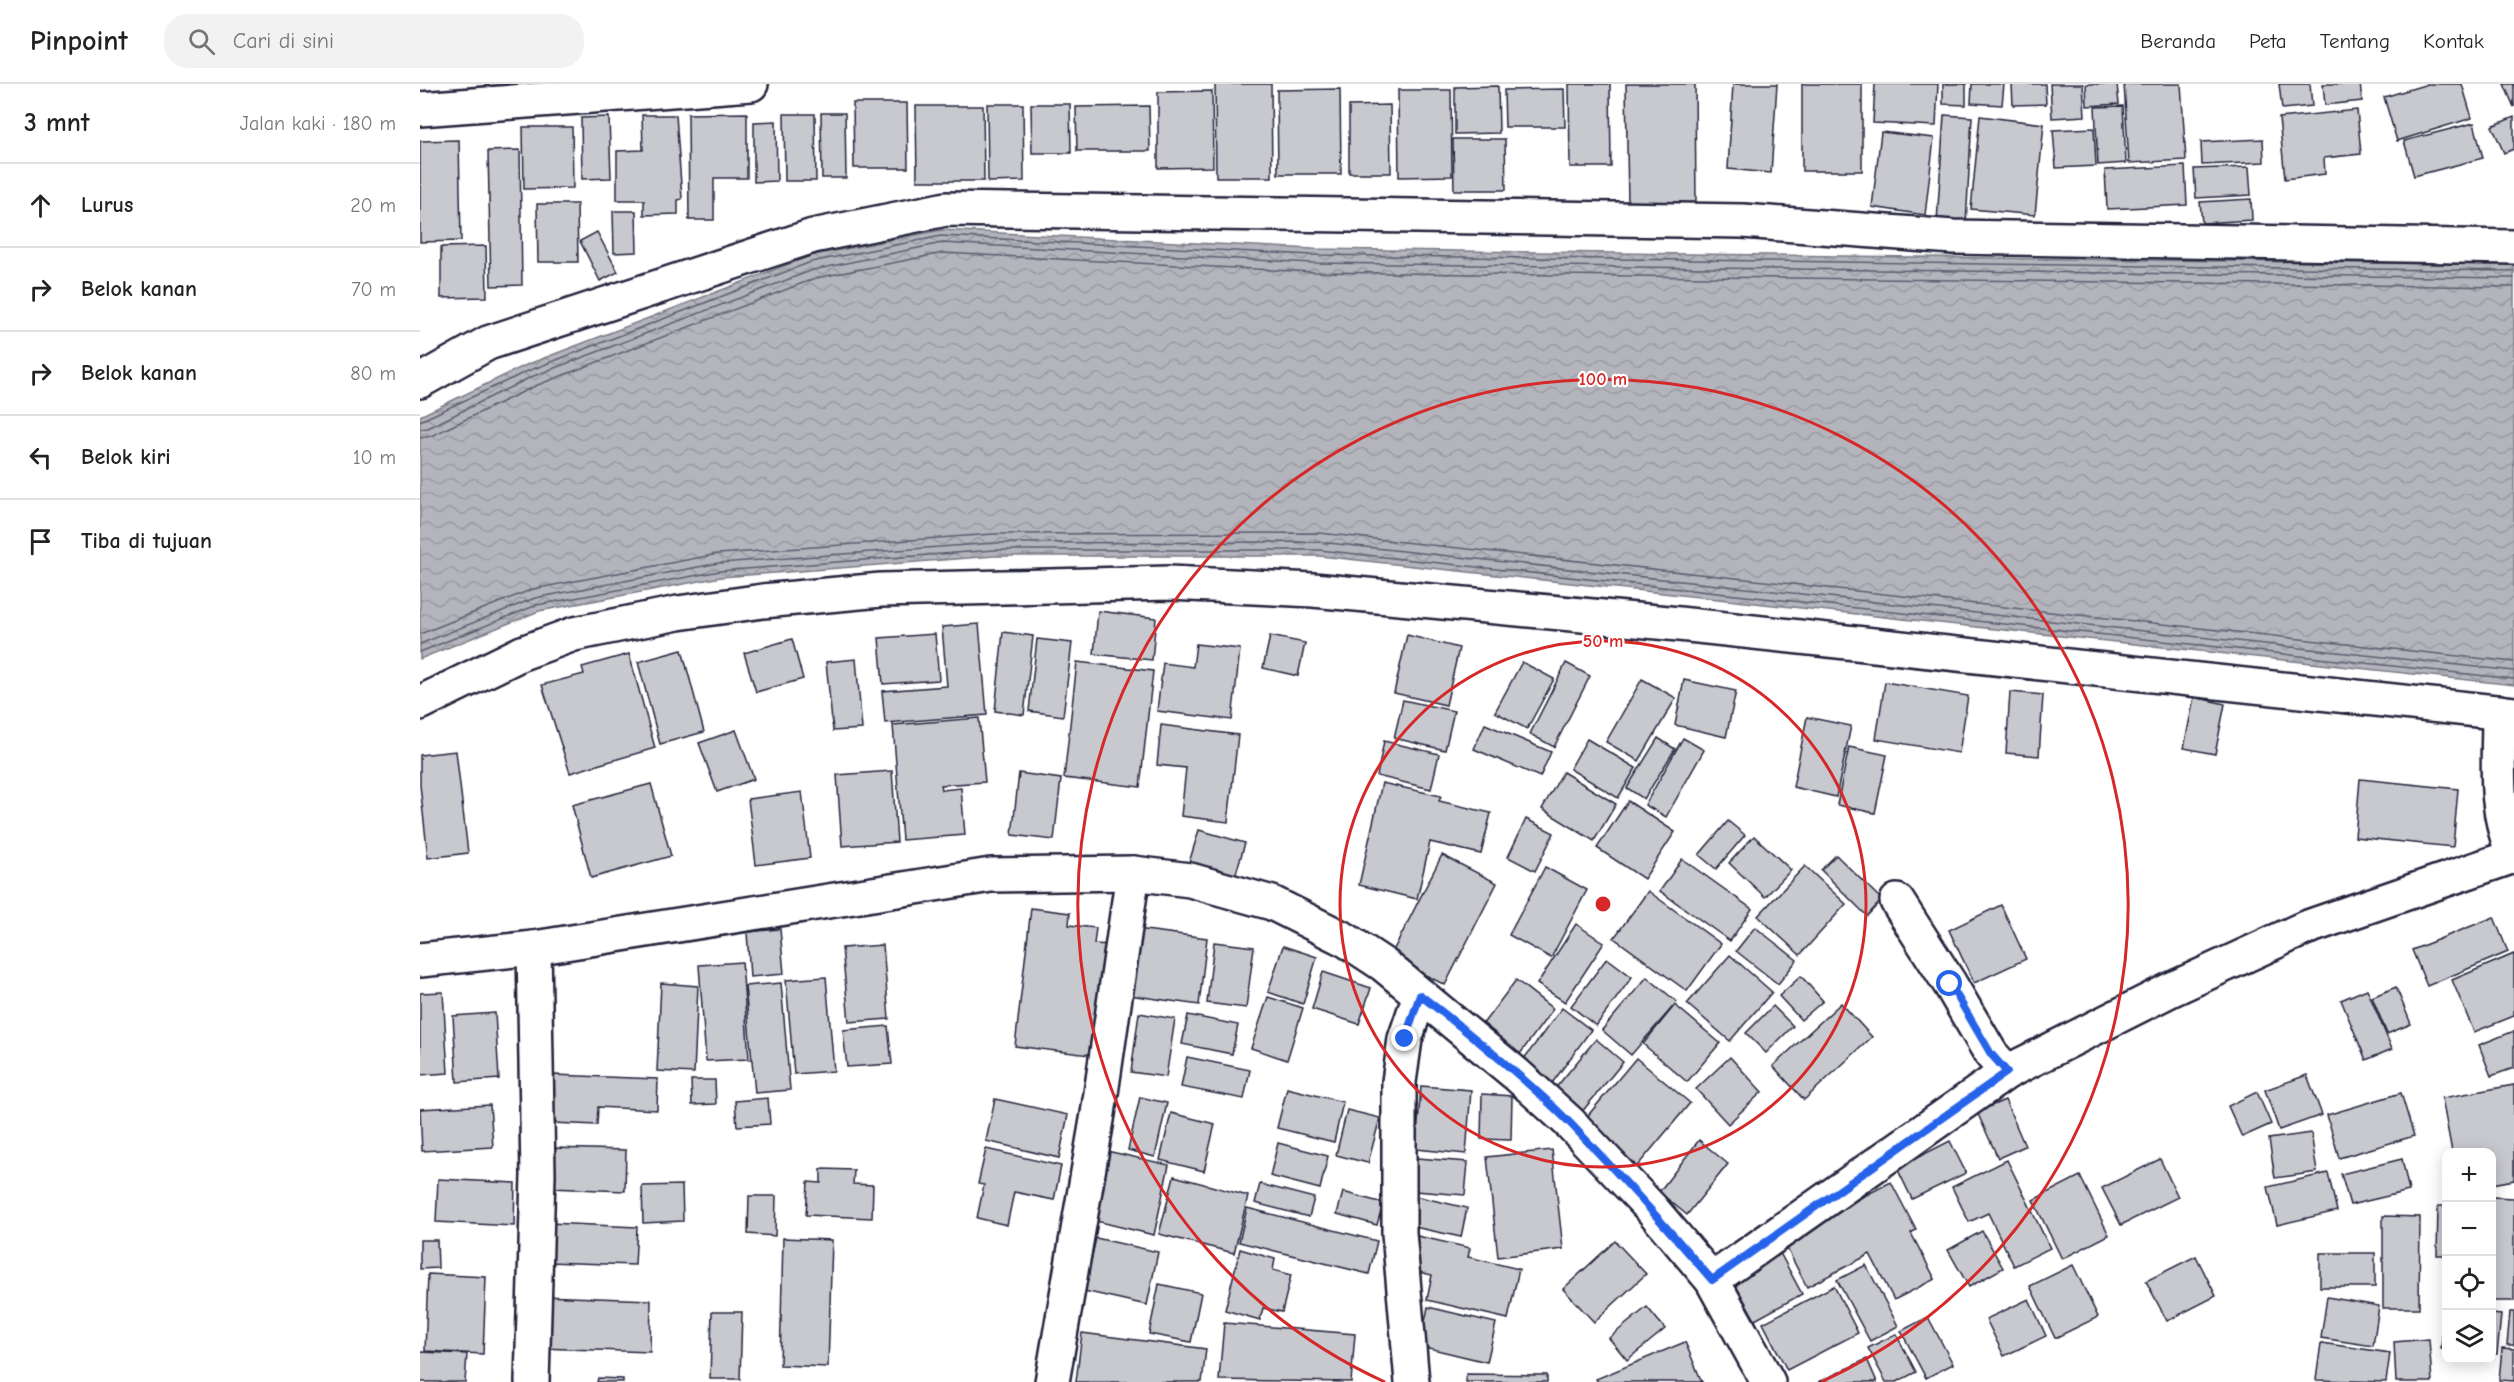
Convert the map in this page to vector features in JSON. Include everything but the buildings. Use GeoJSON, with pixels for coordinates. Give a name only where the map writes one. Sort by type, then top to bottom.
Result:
{"type":"FeatureCollection","features":[{"type":"Feature","properties":{"kind":"street"},"geometry":{"type":"LineString","coordinates":[[420,108],[751,84]]}},
{"type":"Feature","properties":{"kind":"street"},"geometry":{"type":"LineString","coordinates":[[420,381],[488,343],[813,236],[946,209],[1743,221],[1953,237],[2514,247]]}},
{"type":"Feature","properties":{"kind":"street"},"geometry":{"type":"LineString","coordinates":[[420,703],[522,653],[573,634],[678,613],[763,601],[881,590],[1169,583],[1313,590],[1667,623],[2507,713],[2498,803],[2504,831],[2514,856],[2305,928],[2170,990],[2007,1072],[1712,1280]]}},
{"type":"Feature","properties":{"kind":"street"},"geometry":{"type":"LineString","coordinates":[[1052,1382],[1098,1114],[1133,873]]}},
{"type":"Feature","properties":{"kind":"street"},"geometry":{"type":"LineString","coordinates":[[420,960],[534,948],[991,875],[1133,873],[1190,880],[1272,903],[1346,940],[1384,965],[1516,1074],[1569,1122],[1651,1208],[1712,1280],[1768,1382]]}},
{"type":"Feature","properties":{"kind":"street"},"geometry":{"type":"LineString","coordinates":[[1897,901],[1991,1054],[2007,1072]]}},
{"type":"Feature","properties":{"kind":"street"},"geometry":{"type":"LineString","coordinates":[[532,1382],[538,1175],[534,948]]}},
{"type":"Feature","properties":{"kind":"street"},"geometry":{"type":"LineString","coordinates":[[1412,1382],[1399,1233],[1399,1082],[1405,1039],[1420,995]]}},
{"type":"Feature","properties":{"kind":"water"},"geometry":{"type":"Polygon","coordinates":[[[941,230],[1313,249],[2514,265],[2514,685],[1320,556],[994,556],[721,577],[539,611],[420,659],[420,416],[526,365],[810,256],[941,230]]]}},
{"type":"Feature","properties":{"kind":"route"},"geometry":{"type":"LineString","coordinates":[[1405,1039],[1420,995],[1460,1026],[1569,1122],[1651,1208],[1712,1280],[2007,1072],[1991,1054],[1950,984]]}}]}
